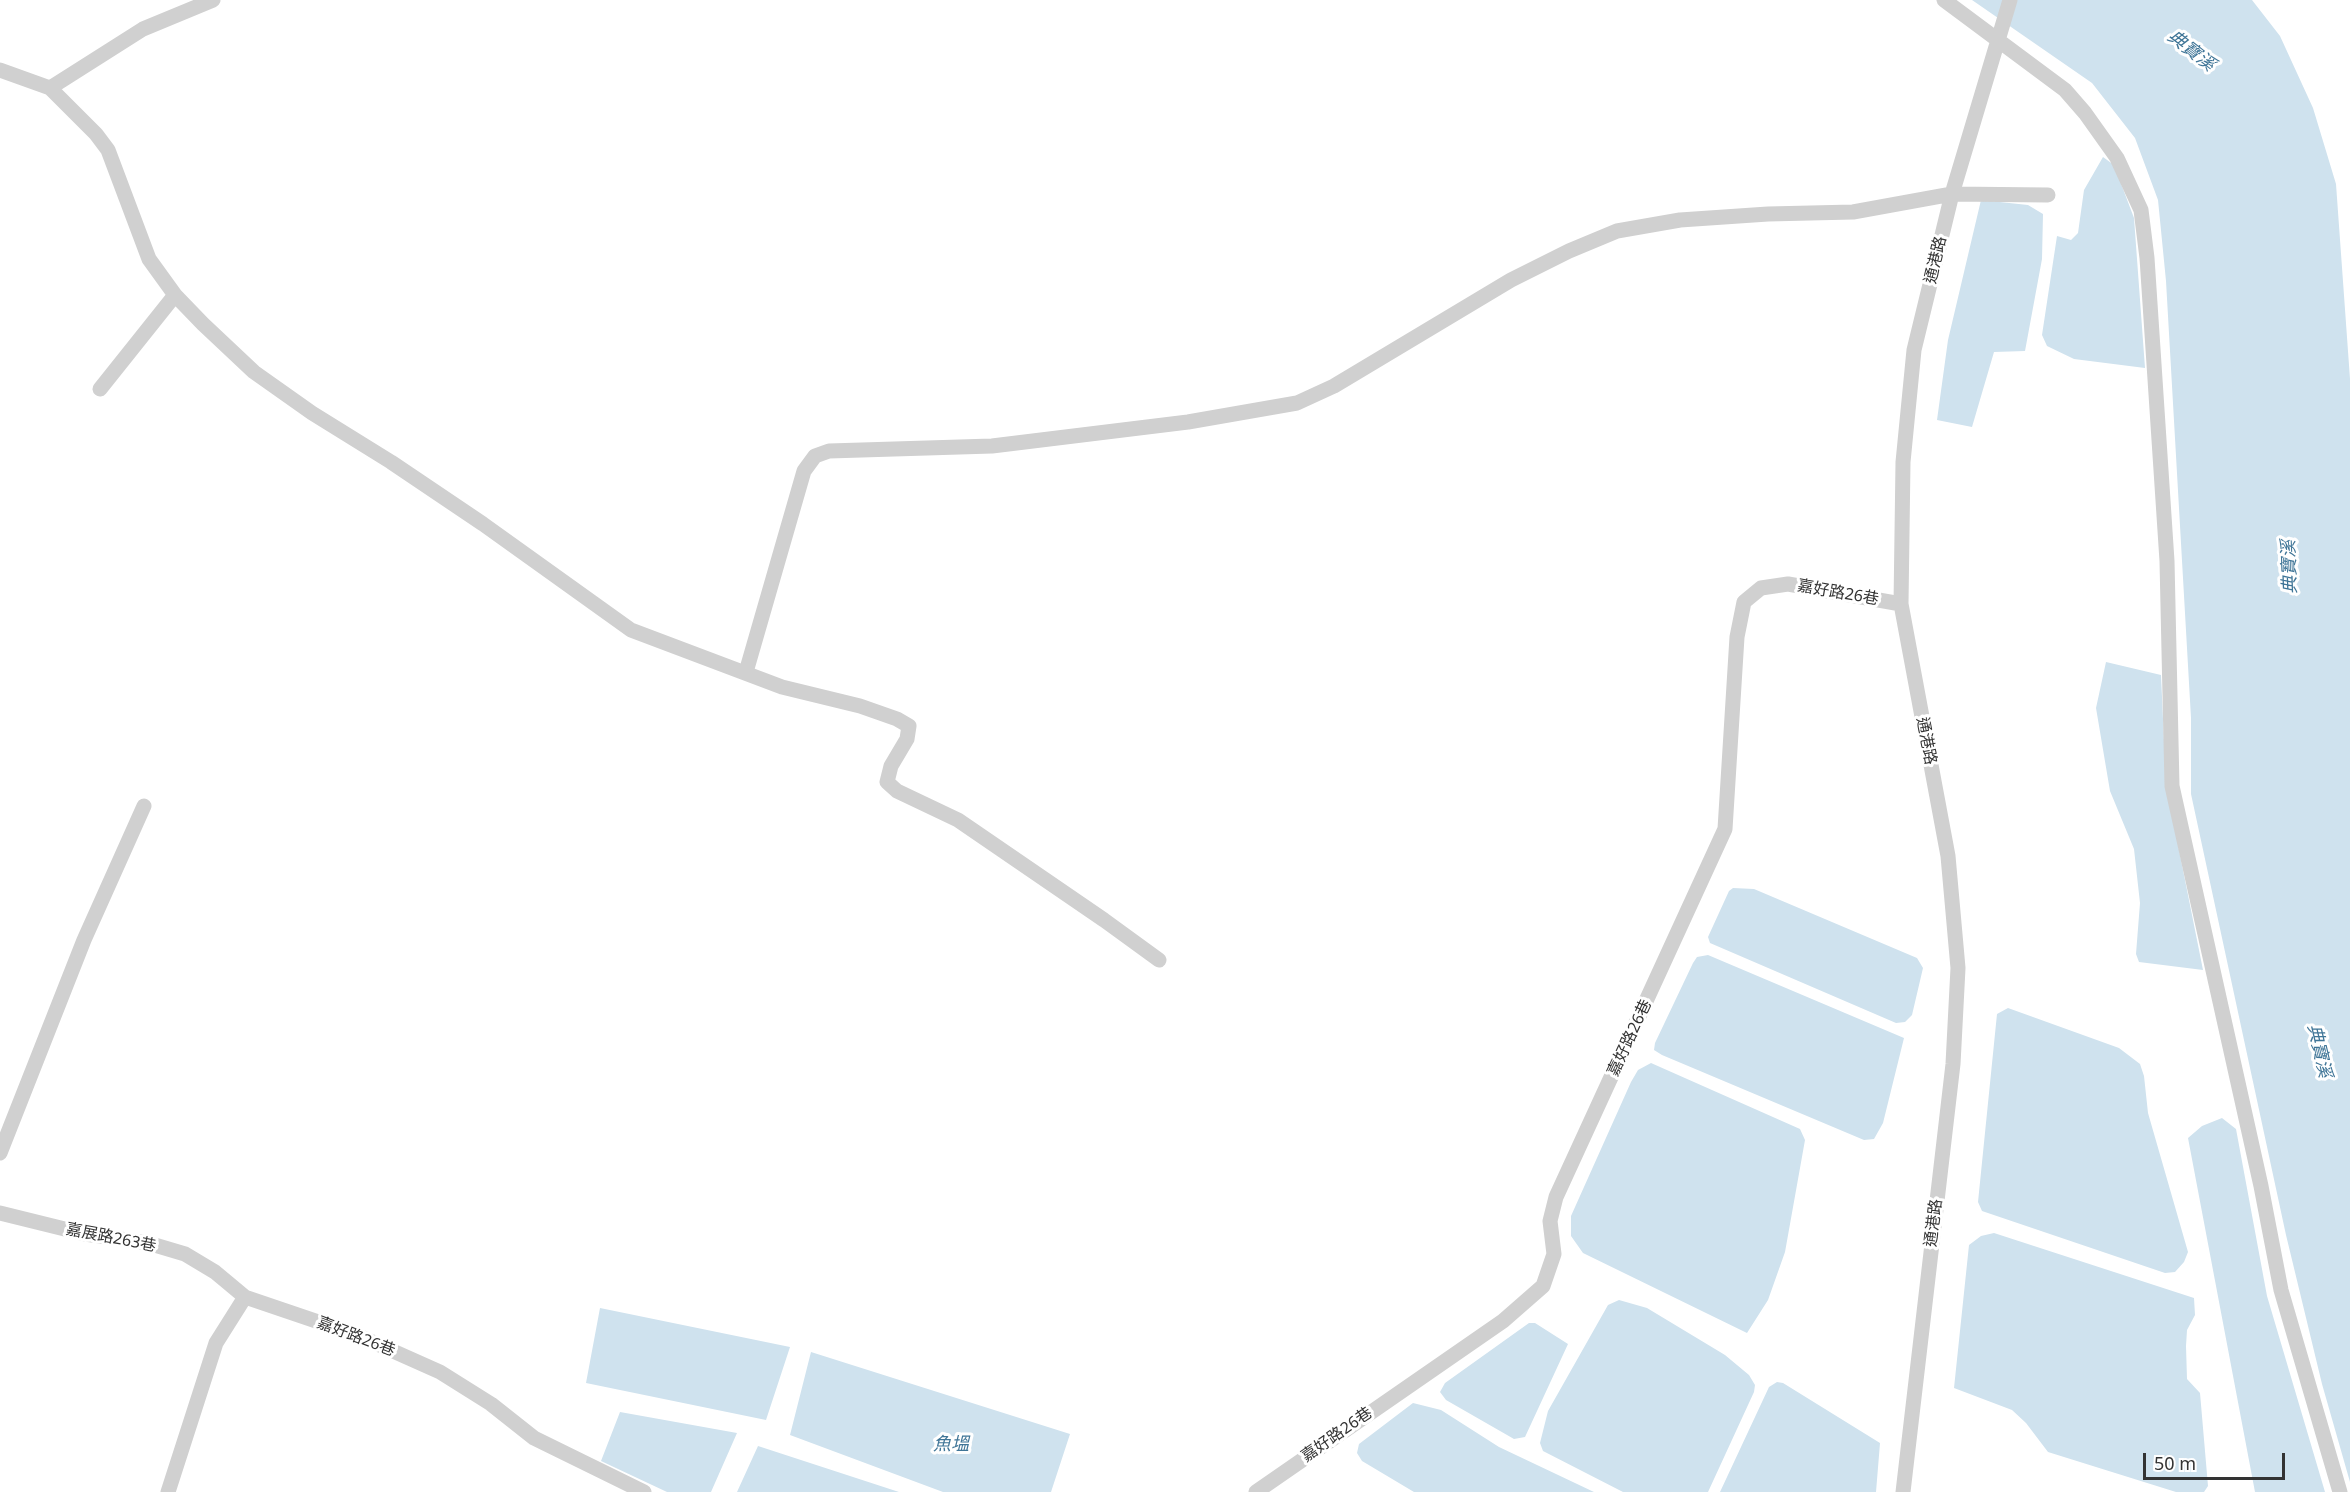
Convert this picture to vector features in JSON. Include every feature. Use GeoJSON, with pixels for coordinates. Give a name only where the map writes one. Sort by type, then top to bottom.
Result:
{"type":"FeatureCollection","features":[{"type":"Feature","properties":{"kind":"street"},"geometry":{"type":"LineString","coordinates":[[50,88],[143,29],[213,0]]}},
{"type":"Feature","properties":{"kind":"street"},"geometry":{"type":"LineString","coordinates":[[1944,0],[2000,35],[2065,90],[2085,113],[2116,158],[2141,210],[2147,258],[2167,561],[2172,786],[2261,1186],[2281,1290],[2340,1492]]}},
{"type":"Feature","properties":{"kind":"street","name":"通港路"},"geometry":{"type":"LineString","coordinates":[[1903,1492],[1953,1064],[1958,968],[1948,856],[1901,604],[1903,462],[1914,350],[1952,194],[2010,0]]}},
{"type":"Feature","properties":{"kind":"street"},"geometry":{"type":"LineString","coordinates":[[0,70],[50,88],[96,134],[108,150],[149,259],[176,295],[202,324],[254,372],[312,413],[391,462],[483,524],[631,630],[782,687],[860,706],[897,718],[909,726],[907,739],[891,766],[887,782],[897,791],[958,820],[1159,960]]}},
{"type":"Feature","properties":{"kind":"street"},"geometry":{"type":"LineString","coordinates":[[746,672],[804,471],[815,456],[829,451],[992,446],[1188,422],[1298,403],[1334,387],[1511,280],[1569,251],[1617,231],[1680,220],[1768,214],[1853,212],[1952,194],[2048,195]]}},
{"type":"Feature","properties":{"kind":"street"},"geometry":{"type":"LineString","coordinates":[[100,389],[176,295]]}},
{"type":"Feature","properties":{"kind":"street","name":"嘉好路26巷"},"geometry":{"type":"LineString","coordinates":[[1256,1492],[1503,1321],[1544,1286],[1554,1254],[1550,1221],[1556,1197],[1725,830],[1737,637],[1744,602],[1761,588],[1788,584],[1901,604]]}},
{"type":"Feature","properties":{"kind":"street"},"geometry":{"type":"LineString","coordinates":[[0,1154],[84,940],[144,806]]}},
{"type":"Feature","properties":{"kind":"street","name":"嘉展路263巷"},"geometry":{"type":"LineString","coordinates":[[0,1214],[85,1234],[148,1243],[185,1254],[215,1272],[245,1297]]}},
{"type":"Feature","properties":{"kind":"street"},"geometry":{"type":"LineString","coordinates":[[168,1492],[216,1343],[245,1297]]}},
{"type":"Feature","properties":{"kind":"street","name":"嘉好路26巷"},"geometry":{"type":"LineString","coordinates":[[245,1297],[357,1335],[440,1372],[491,1404],[534,1438],[644,1492]]}},
{"type":"Feature","properties":{"kind":"water","name":"典寶溪"},"geometry":{"type":"Polygon","coordinates":[[[1972,0],[2252,0],[2280,36],[2313,108],[2336,184],[2350,379],[2350,1482],[2322,1384],[2286,1235],[2191,794],[2191,718],[2166,281],[2158,200],[2135,138],[2092,83],[1972,0]]]}},
{"type":"Feature","properties":{"kind":"water"},"geometry":{"type":"Polygon","coordinates":[[[2103,157],[2114,165],[2134,218],[2145,368],[2074,359],[2047,346],[2042,335],[2057,236],[2071,240],[2078,233],[2084,190],[2103,157]]]}},
{"type":"Feature","properties":{"kind":"water"},"geometry":{"type":"Polygon","coordinates":[[[1981,200],[2028,205],[2043,214],[2042,259],[2025,351],[1994,352],[1972,427],[1937,420],[1948,340],[1981,200]]]}},
{"type":"Feature","properties":{"kind":"water"},"geometry":{"type":"Polygon","coordinates":[[[2106,662],[2161,675],[2166,785],[2203,970],[2139,962],[2136,954],[2140,903],[2134,849],[2110,791],[2096,708],[2106,662]]]}},
{"type":"Feature","properties":{"kind":"water"},"geometry":{"type":"Polygon","coordinates":[[[1733,888],[1754,889],[1917,958],[1923,968],[1912,1015],[1905,1022],[1896,1023],[1710,943],[1708,937],[1729,891],[1733,888]]]}},
{"type":"Feature","properties":{"kind":"water"},"geometry":{"type":"Polygon","coordinates":[[[1708,955],[1904,1038],[1883,1123],[1874,1139],[1864,1140],[1654,1050],[1655,1043],[1693,963],[1697,957],[1708,955]]]}},
{"type":"Feature","properties":{"kind":"water"},"geometry":{"type":"Polygon","coordinates":[[[2008,1008],[2119,1048],[2140,1064],[2144,1076],[2148,1113],[2188,1252],[2184,1262],[2175,1272],[2165,1273],[1982,1211],[1978,1202],[1997,1014],[2008,1008]]]}},
{"type":"Feature","properties":{"kind":"water"},"geometry":{"type":"Polygon","coordinates":[[[1651,1063],[1800,1129],[1805,1140],[1785,1252],[1768,1300],[1747,1333],[1583,1253],[1571,1236],[1571,1216],[1631,1082],[1638,1070],[1651,1063]]]}},
{"type":"Feature","properties":{"kind":"water"},"geometry":{"type":"Polygon","coordinates":[[[2222,1118],[2236,1129],[2267,1296],[2325,1492],[2255,1492],[2188,1138],[2202,1126],[2222,1118]]]}},
{"type":"Feature","properties":{"kind":"water"},"geometry":{"type":"Polygon","coordinates":[[[1994,1233],[2194,1298],[2195,1315],[2187,1330],[2187,1379],[2200,1393],[2208,1486],[2204,1492],[2176,1492],[2048,1452],[2026,1423],[2012,1410],[1954,1388],[1969,1245],[1981,1236],[1994,1233]]]}},
{"type":"Feature","properties":{"kind":"water"},"geometry":{"type":"Polygon","coordinates":[[[1619,1300],[1647,1308],[1725,1355],[1749,1375],[1755,1385],[1754,1392],[1708,1492],[1623,1492],[1543,1451],[1540,1443],[1548,1411],[1608,1305],[1619,1300]]]}},
{"type":"Feature","properties":{"kind":"water"},"geometry":{"type":"Polygon","coordinates":[[[600,1308],[790,1347],[766,1420],[586,1383],[600,1308]]]}},
{"type":"Feature","properties":{"kind":"water"},"geometry":{"type":"Polygon","coordinates":[[[1529,1323],[1535,1323],[1568,1344],[1525,1437],[1514,1439],[1446,1400],[1440,1392],[1445,1383],[1529,1323]]]}},
{"type":"Feature","properties":{"kind":"water","name":"魚塭"},"geometry":{"type":"Polygon","coordinates":[[[811,1352],[1070,1434],[1051,1492],[943,1492],[790,1435],[811,1352]]]}},
{"type":"Feature","properties":{"kind":"water"},"geometry":{"type":"Polygon","coordinates":[[[1777,1382],[1783,1383],[1880,1443],[1876,1492],[1720,1492],[1769,1387],[1777,1382]]]}},
{"type":"Feature","properties":{"kind":"water"},"geometry":{"type":"Polygon","coordinates":[[[1413,1403],[1441,1410],[1499,1447],[1594,1492],[1414,1492],[1362,1461],[1357,1453],[1359,1444],[1413,1403]]]}},
{"type":"Feature","properties":{"kind":"water"},"geometry":{"type":"Polygon","coordinates":[[[620,1412],[737,1433],[711,1492],[667,1492],[601,1461],[620,1412]]]}},
{"type":"Feature","properties":{"kind":"water","name":"魚塭"},"geometry":{"type":"Polygon","coordinates":[[[758,1446],[899,1492],[737,1492],[758,1446]]]}}]}
